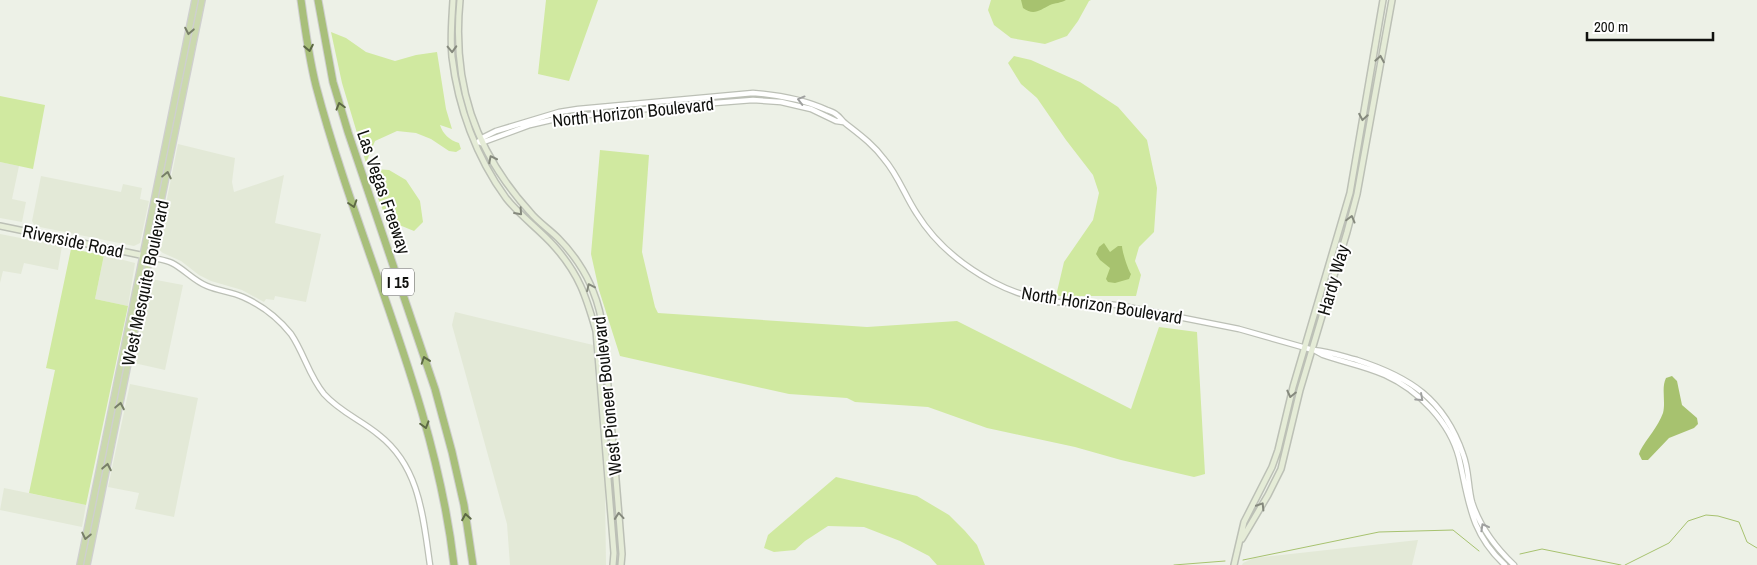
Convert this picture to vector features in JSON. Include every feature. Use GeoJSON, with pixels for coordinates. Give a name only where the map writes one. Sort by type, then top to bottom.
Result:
{"type":"FeatureCollection","features":[{"type":"Feature","properties":{"kind":"highway","name":"Las Vegas Freeway"},"geometry":{"type":"LineString","coordinates":[[301,0],[316,84],[332,140],[416,395],[434,457],[454,565]]}},
{"type":"Feature","properties":{"kind":"highway","name":"Las Vegas Freeway"},"geometry":{"type":"LineString","coordinates":[[318,0],[333,82],[348,132],[435,389],[450,443],[464,506],[473,565]]}},
{"type":"Feature","properties":{"kind":"main road","name":"West Mesquite Boulevard"},"geometry":{"type":"LineString","coordinates":[[87,565],[195,0]]}},
{"type":"Feature","properties":{"kind":"main road","name":"West Mesquite Boulevard"},"geometry":{"type":"LineString","coordinates":[[80,565],[202,0]]}},
{"type":"Feature","properties":{"kind":"main road","name":"West Pioneer Boulevard"},"geometry":{"type":"LineString","coordinates":[[453,0],[451,27],[452,56],[458,94],[466,121],[486,168],[507,198],[554,246],[574,272],[586,296],[596,331],[614,553],[613,565]]}},
{"type":"Feature","properties":{"kind":"main road","name":"West Pioneer Boulevard"},"geometry":{"type":"LineString","coordinates":[[460,0],[458,57],[464,94],[472,120],[495,166],[515,195],[531,214],[559,239],[580,266],[593,292],[604,331],[622,554],[621,565]]}},
{"type":"Feature","properties":{"kind":"main road","name":"Hardy Way"},"geometry":{"type":"LineString","coordinates":[[1234,565],[1244,522],[1272,468],[1278,450],[1293,387],[1350,194],[1383,0]]}},
{"type":"Feature","properties":{"kind":"main road","name":"Hardy Way"},"geometry":{"type":"LineString","coordinates":[[1238,548],[1281,469],[1300,390],[1357,194],[1392,0]]}},
{"type":"Feature","properties":{"kind":"main road","name":"Riverside Road"},"geometry":{"type":"LineString","coordinates":[[0,226],[146,256]]}},
{"type":"Feature","properties":{"kind":"street","name":"North Horizon Boulevard"},"geometry":{"type":"LineString","coordinates":[[476,144],[483,140],[560,118],[753,100],[781,102],[843,122],[862,135],[885,159],[918,216],[949,252],[968,267],[994,283],[1044,300],[1123,306],[1239,329],[1312,350],[1384,375],[1408,388],[1429,406],[1446,430],[1458,456],[1468,503],[1477,529],[1486,544],[1505,565]]}},
{"type":"Feature","properties":{"kind":"street"},"geometry":{"type":"LineString","coordinates":[[146,256],[172,263],[206,286],[243,297],[261,307],[285,328],[291,335],[316,383],[324,394],[342,410],[387,442],[404,462],[411,474],[419,498],[430,565]]}},
{"type":"Feature","properties":{"kind":"street","name":"North Horizon Boulevard"},"geometry":{"type":"LineString","coordinates":[[1312,350],[1324,350],[1384,369],[1410,382],[1434,402],[1452,427],[1464,456],[1472,502],[1482,526],[1498,549],[1514,565]]}},
{"type":"Feature","properties":{"kind":"shaded area"},"geometry":{"type":"Polygon","coordinates":[[[546,0],[598,0],[569,81],[538,74],[546,0]]]}},
{"type":"Feature","properties":{"kind":"shaded area"},"geometry":{"type":"Polygon","coordinates":[[[991,0],[1091,0],[1067,36],[1045,44],[1011,38],[994,25],[988,10],[991,0]]]}},
{"type":"Feature","properties":{"kind":"shaded area"},"geometry":{"type":"Polygon","coordinates":[[[1021,0],[1066,0],[1030,12],[1023,8],[1021,0]]]}},
{"type":"Feature","properties":{"kind":"shaded area"},"geometry":{"type":"Polygon","coordinates":[[[331,32],[346,38],[366,52],[395,61],[437,52],[446,109],[452,129],[440,125],[447,136],[459,143],[461,149],[456,152],[449,151],[431,139],[416,133],[397,131],[375,141],[366,163],[342,83],[331,32]]]}},
{"type":"Feature","properties":{"kind":"shaded area"},"geometry":{"type":"Polygon","coordinates":[[[1014,56],[1031,60],[1080,82],[1118,107],[1147,140],[1157,188],[1154,232],[1139,247],[1135,261],[1141,275],[1136,296],[1056,296],[1064,262],[1093,220],[1099,193],[1093,175],[1037,98],[1021,84],[1008,63],[1014,56]]]}},
{"type":"Feature","properties":{"kind":"shaded area"},"geometry":{"type":"Polygon","coordinates":[[[0,96],[45,105],[33,169],[0,162],[0,96]]]}},
{"type":"Feature","properties":{"kind":"shaded area"},"geometry":{"type":"Polygon","coordinates":[[[178,144],[235,158],[232,182],[234,192],[284,175],[275,223],[321,234],[306,302],[275,296],[274,300],[266,299],[264,302],[242,290],[211,281],[199,275],[181,261],[163,253],[157,248],[178,144]]]}},
{"type":"Feature","properties":{"kind":"shaded area"},"geometry":{"type":"Polygon","coordinates":[[[600,150],[649,155],[642,252],[658,313],[867,327],[957,321],[1131,409],[1159,327],[1197,332],[1205,474],[1194,477],[1075,447],[987,428],[928,407],[855,402],[847,398],[789,394],[620,356],[599,290],[591,254],[600,150]]]}},
{"type":"Feature","properties":{"kind":"shaded area"},"geometry":{"type":"Polygon","coordinates":[[[0,162],[19,166],[12,199],[26,202],[22,222],[0,218],[0,162]]]}},
{"type":"Feature","properties":{"kind":"shaded area"},"geometry":{"type":"Polygon","coordinates":[[[375,169],[389,170],[406,180],[420,201],[423,222],[414,231],[387,220],[371,176],[375,169]]]}},
{"type":"Feature","properties":{"kind":"shaded area"},"geometry":{"type":"Polygon","coordinates":[[[41,176],[121,192],[123,184],[142,188],[140,199],[149,201],[140,243],[134,246],[35,226],[32,221],[41,176]]]}},
{"type":"Feature","properties":{"kind":"shaded area"},"geometry":{"type":"Polygon","coordinates":[[[0,234],[62,246],[58,270],[24,263],[21,274],[3,271],[0,283],[0,234]]]}},
{"type":"Feature","properties":{"kind":"shaded area"},"geometry":{"type":"Polygon","coordinates":[[[1104,243],[1110,252],[1118,246],[1122,246],[1131,274],[1129,279],[1115,283],[1108,282],[1106,279],[1110,268],[1096,254],[1099,247],[1104,243]]]}},
{"type":"Feature","properties":{"kind":"shaded area"},"geometry":{"type":"Polygon","coordinates":[[[71,249],[104,255],[95,299],[128,306],[86,505],[29,493],[55,370],[46,368],[71,249]]]}},
{"type":"Feature","properties":{"kind":"shaded area"},"geometry":{"type":"Polygon","coordinates":[[[104,255],[135,263],[128,306],[95,299],[104,255]]]}},
{"type":"Feature","properties":{"kind":"shaded area"},"geometry":{"type":"Polygon","coordinates":[[[151,279],[183,285],[165,370],[134,363],[151,279]]]}},
{"type":"Feature","properties":{"kind":"shaded area"},"geometry":{"type":"Polygon","coordinates":[[[455,312],[593,345],[605,488],[606,565],[510,565],[507,524],[452,325],[455,312]]]}},
{"type":"Feature","properties":{"kind":"shaded area"},"geometry":{"type":"Polygon","coordinates":[[[1672,376],[1677,381],[1682,405],[1697,418],[1698,424],[1694,428],[1669,438],[1648,460],[1642,460],[1639,454],[1640,451],[1663,413],[1666,378],[1672,376]]]}},
{"type":"Feature","properties":{"kind":"shaded area"},"geometry":{"type":"Polygon","coordinates":[[[130,384],[198,398],[174,517],[135,509],[139,493],[108,487],[130,384]]]}},
{"type":"Feature","properties":{"kind":"shaded area"},"geometry":{"type":"Polygon","coordinates":[[[836,477],[917,496],[949,515],[965,531],[977,545],[985,565],[937,565],[929,556],[900,541],[864,527],[828,526],[795,550],[774,552],[764,548],[768,535],[836,477]]]}},
{"type":"Feature","properties":{"kind":"shaded area"},"geometry":{"type":"Polygon","coordinates":[[[4,488],[86,505],[82,527],[0,510],[4,488]]]}},
{"type":"Feature","properties":{"kind":"shaded area"},"geometry":{"type":"Polygon","coordinates":[[[1418,540],[1412,565],[1242,565],[1254,558],[1418,540]]]}},
{"type":"Feature","properties":{"kind":"waterway"},"geometry":{"type":"LineString","coordinates":[[1625,565],[1669,543],[1688,521],[1706,515],[1718,516],[1739,522],[1747,542],[1757,548]]}},
{"type":"Feature","properties":{"kind":"waterway"},"geometry":{"type":"LineString","coordinates":[[1243,560],[1379,532],[1453,530],[1479,551]]}},
{"type":"Feature","properties":{"kind":"waterway"},"geometry":{"type":"LineString","coordinates":[[1520,554],[1542,549],[1621,565]]}},
{"type":"Feature","properties":{"kind":"waterway"},"geometry":{"type":"LineString","coordinates":[[1174,565],[1225,561]]}}]}
